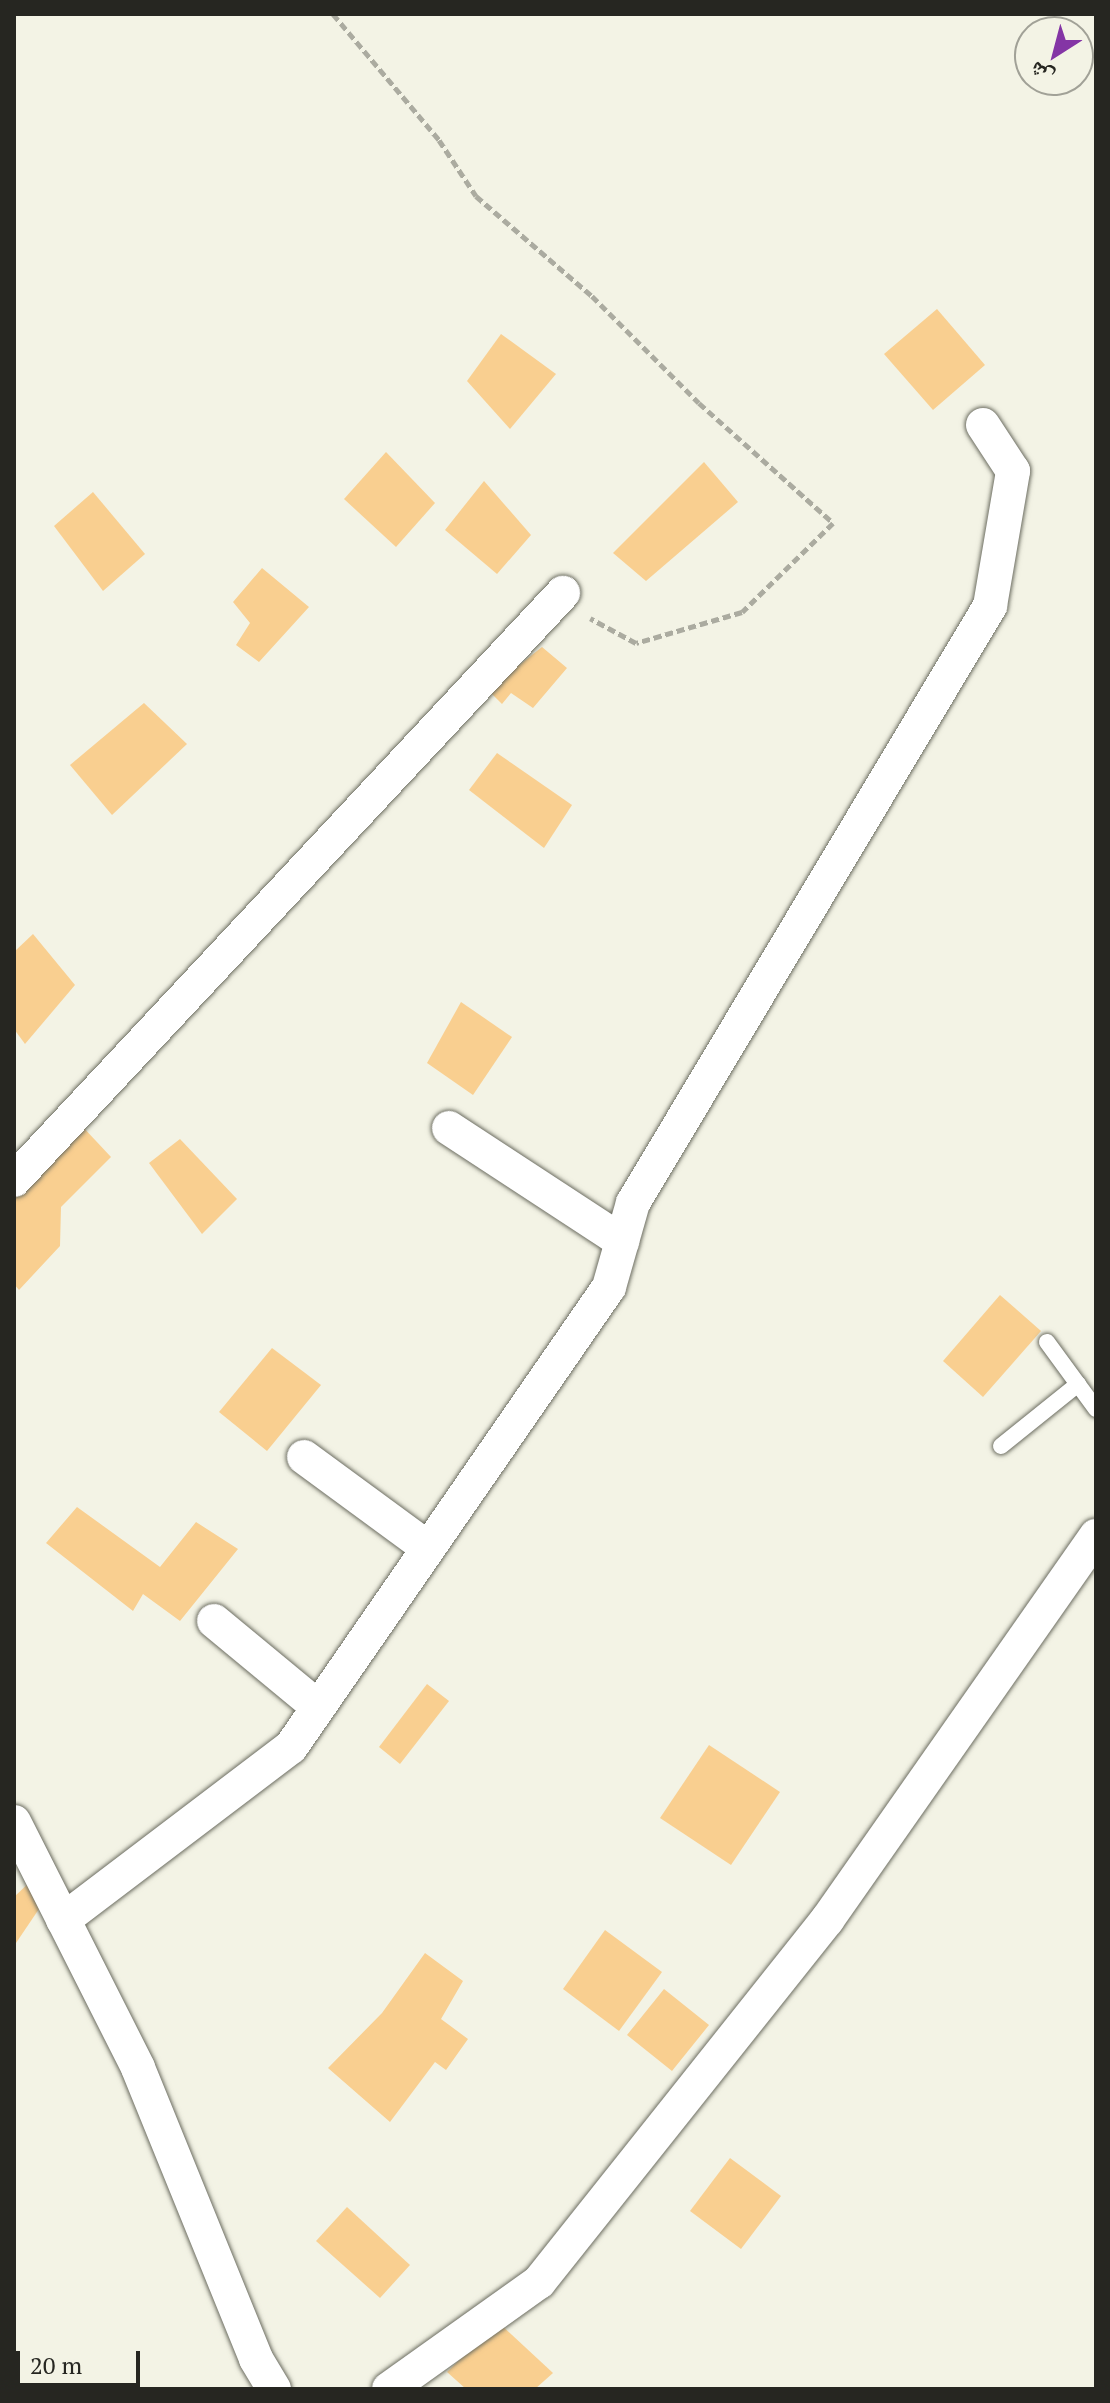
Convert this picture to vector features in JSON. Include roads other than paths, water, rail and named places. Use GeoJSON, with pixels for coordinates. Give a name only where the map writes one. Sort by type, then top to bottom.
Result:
{"type":"FeatureCollection","features":[{"type":"Feature","properties":{"kind":"street"},"geometry":{"type":"LineString","coordinates":[[63,1920],[291,1747],[609,1287],[633,1203],[990,606],[1013,471],[983,425]]}},
{"type":"Feature","properties":{"kind":"street"},"geometry":{"type":"LineString","coordinates":[[14,1180],[563,593]]}},
{"type":"Feature","properties":{"kind":"street"},"geometry":{"type":"LineString","coordinates":[[449,1128],[622,1241]]}},
{"type":"Feature","properties":{"kind":"street"},"geometry":{"type":"LineString","coordinates":[[304,1457],[428,1548]]}},
{"type":"Feature","properties":{"kind":"street"},"geometry":{"type":"LineString","coordinates":[[389,2389],[539,2282],[827,1920],[1096,1536]]}},
{"type":"Feature","properties":{"kind":"street"},"geometry":{"type":"LineString","coordinates":[[214,1621],[318,1707]]}},
{"type":"Feature","properties":{"kind":"street"},"geometry":{"type":"LineString","coordinates":[[14,1822],[138,2068],[256,2359],[274,2389]]}},
{"type":"Feature","properties":{"kind":"lane"},"geometry":{"type":"LineString","coordinates":[[1047,1342],[1096,1409]]}},
{"type":"Feature","properties":{"kind":"lane"},"geometry":{"type":"LineString","coordinates":[[1001,1446],[1078,1384]]}}]}
